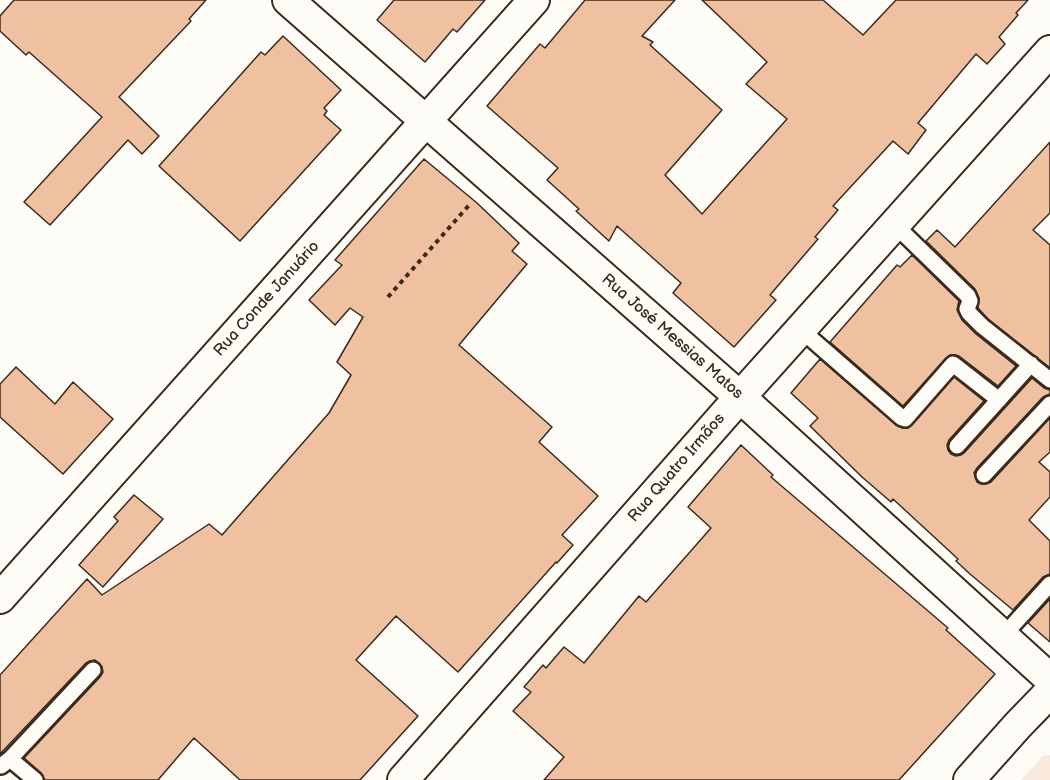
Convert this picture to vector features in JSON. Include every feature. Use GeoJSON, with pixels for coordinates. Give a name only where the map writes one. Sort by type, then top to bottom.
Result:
{"type":"FeatureCollection","features":[{"type":"Feature","properties":{"kind":"street","name":"Rua José Messias Matos"},"geometry":{"type":"LineString","coordinates":[[288,0],[740,397],[1050,679]]}},
{"type":"Feature","properties":{"kind":"street","name":"Rua Conde Januário"},"geometry":{"type":"LineString","coordinates":[[0,598],[534,0]]}},
{"type":"Feature","properties":{"kind":"street","name":"Rua Quatro Irmãos"},"geometry":{"type":"LineString","coordinates":[[403,780],[740,397],[1050,51]]}},
{"type":"Feature","properties":{"kind":"street"},"geometry":{"type":"LineString","coordinates":[[969,780],[1050,692]]}},
{"type":"Feature","properties":{"kind":"lane"},"geometry":{"type":"LineString","coordinates":[[895,225],[968,296],[969,313],[1050,380]]}},
{"type":"Feature","properties":{"kind":"lane"},"geometry":{"type":"LineString","coordinates":[[800,330],[902,418],[905,419],[953,364],[999,400]]}},
{"type":"Feature","properties":{"kind":"lane"},"geometry":{"type":"LineString","coordinates":[[957,446],[1031,364]]}},
{"type":"Feature","properties":{"kind":"lane"},"geometry":{"type":"LineString","coordinates":[[984,475],[1050,404]]}},
{"type":"Feature","properties":{"kind":"lane"},"geometry":{"type":"LineString","coordinates":[[1003,636],[1050,584]]}},
{"type":"Feature","properties":{"kind":"lane"},"geometry":{"type":"LineString","coordinates":[[35,780],[5,762],[93,670]]}},
{"type":"Feature","properties":{"kind":"path"},"geometry":{"type":"LineString","coordinates":[[388,297],[493,179]]}},
{"type":"Feature","properties":{"kind":"shaded area"},"geometry":{"type":"Polygon","coordinates":[[[1050,755],[1050,780],[1021,780],[1043,756],[1050,755]]]}},
{"type":"Feature","properties":{"kind":"building"},"geometry":{"type":"Polygon","coordinates":[[[14,0],[206,0],[189,19],[191,21],[119,97],[159,136],[142,154],[128,140],[50,225],[24,202],[102,117],[29,52],[26,55],[0,31],[0,16],[14,0]]]}},
{"type":"Feature","properties":{"kind":"building"},"geometry":{"type":"Polygon","coordinates":[[[394,0],[485,0],[457,32],[453,29],[425,62],[377,20],[394,0]]]}},
{"type":"Feature","properties":{"kind":"building"},"geometry":{"type":"Polygon","coordinates":[[[585,0],[675,0],[642,36],[653,42],[650,45],[722,110],[665,175],[702,214],[787,119],[746,84],[767,62],[702,0],[823,0],[863,35],[896,0],[1028,0],[999,37],[1005,44],[987,64],[976,54],[918,123],[926,130],[908,154],[893,141],[833,206],[838,210],[815,237],[818,239],[770,295],[776,300],[734,347],[673,293],[681,283],[617,226],[609,241],[576,211],[579,209],[547,180],[558,168],[487,106],[540,44],[545,48],[585,0]]]}},
{"type":"Feature","properties":{"kind":"building"},"geometry":{"type":"Polygon","coordinates":[[[283,36],[341,90],[324,108],[327,111],[324,115],[341,130],[240,241],[159,166],[261,52],[265,55],[283,36]]]}},
{"type":"Feature","properties":{"kind":"building"},"geometry":{"type":"Polygon","coordinates":[[[1050,142],[1050,213],[1033,230],[1050,245],[1050,368],[988,319],[978,308],[979,298],[975,289],[926,241],[937,230],[955,247],[1050,142]]]}},
{"type":"Feature","properties":{"kind":"building"},"geometry":{"type":"Polygon","coordinates":[[[424,159],[477,203],[519,243],[512,251],[527,264],[459,345],[552,427],[539,442],[598,496],[562,535],[573,545],[458,672],[396,616],[356,660],[418,716],[360,780],[240,780],[194,738],[158,780],[45,780],[41,773],[24,758],[100,677],[103,672],[102,667],[95,660],[86,663],[0,754],[0,675],[87,579],[102,595],[209,524],[222,535],[329,413],[351,375],[337,362],[363,317],[350,308],[335,325],[309,300],[342,265],[335,260],[424,159]]]}},
{"type":"Feature","properties":{"kind":"building"},"geometry":{"type":"Polygon","coordinates":[[[912,255],[959,301],[957,310],[962,320],[1016,366],[998,386],[959,356],[950,355],[903,406],[830,342],[897,265],[900,267],[912,255]]]}},
{"type":"Feature","properties":{"kind":"building"},"geometry":{"type":"Polygon","coordinates":[[[820,359],[896,425],[903,428],[912,425],[954,377],[984,401],[949,440],[948,450],[956,456],[964,453],[1032,378],[1050,390],[1050,394],[1043,397],[974,473],[977,482],[986,484],[991,482],[1050,418],[1050,452],[1039,462],[1050,472],[1050,497],[1029,520],[1050,541],[1050,574],[1043,577],[1013,610],[970,574],[956,561],[958,559],[893,499],[891,502],[862,477],[810,426],[818,418],[791,393],[820,359]]]}},
{"type":"Feature","properties":{"kind":"building"},"geometry":{"type":"Polygon","coordinates":[[[16,367],[55,404],[73,382],[113,419],[63,474],[0,417],[0,384],[16,367]]]}},
{"type":"Feature","properties":{"kind":"building"},"geometry":{"type":"Polygon","coordinates":[[[741,445],[773,475],[771,477],[948,628],[946,630],[995,674],[899,780],[544,780],[564,757],[513,711],[531,692],[524,687],[543,665],[546,668],[564,647],[584,663],[639,596],[646,602],[711,528],[688,507],[741,445]]]}},
{"type":"Feature","properties":{"kind":"building"},"geometry":{"type":"Polygon","coordinates":[[[134,495],[163,519],[103,587],[79,565],[118,521],[114,517],[134,495]]]}},
{"type":"Feature","properties":{"kind":"building"},"geometry":{"type":"Polygon","coordinates":[[[1050,599],[1050,642],[1028,623],[1050,599]]]}}]}
